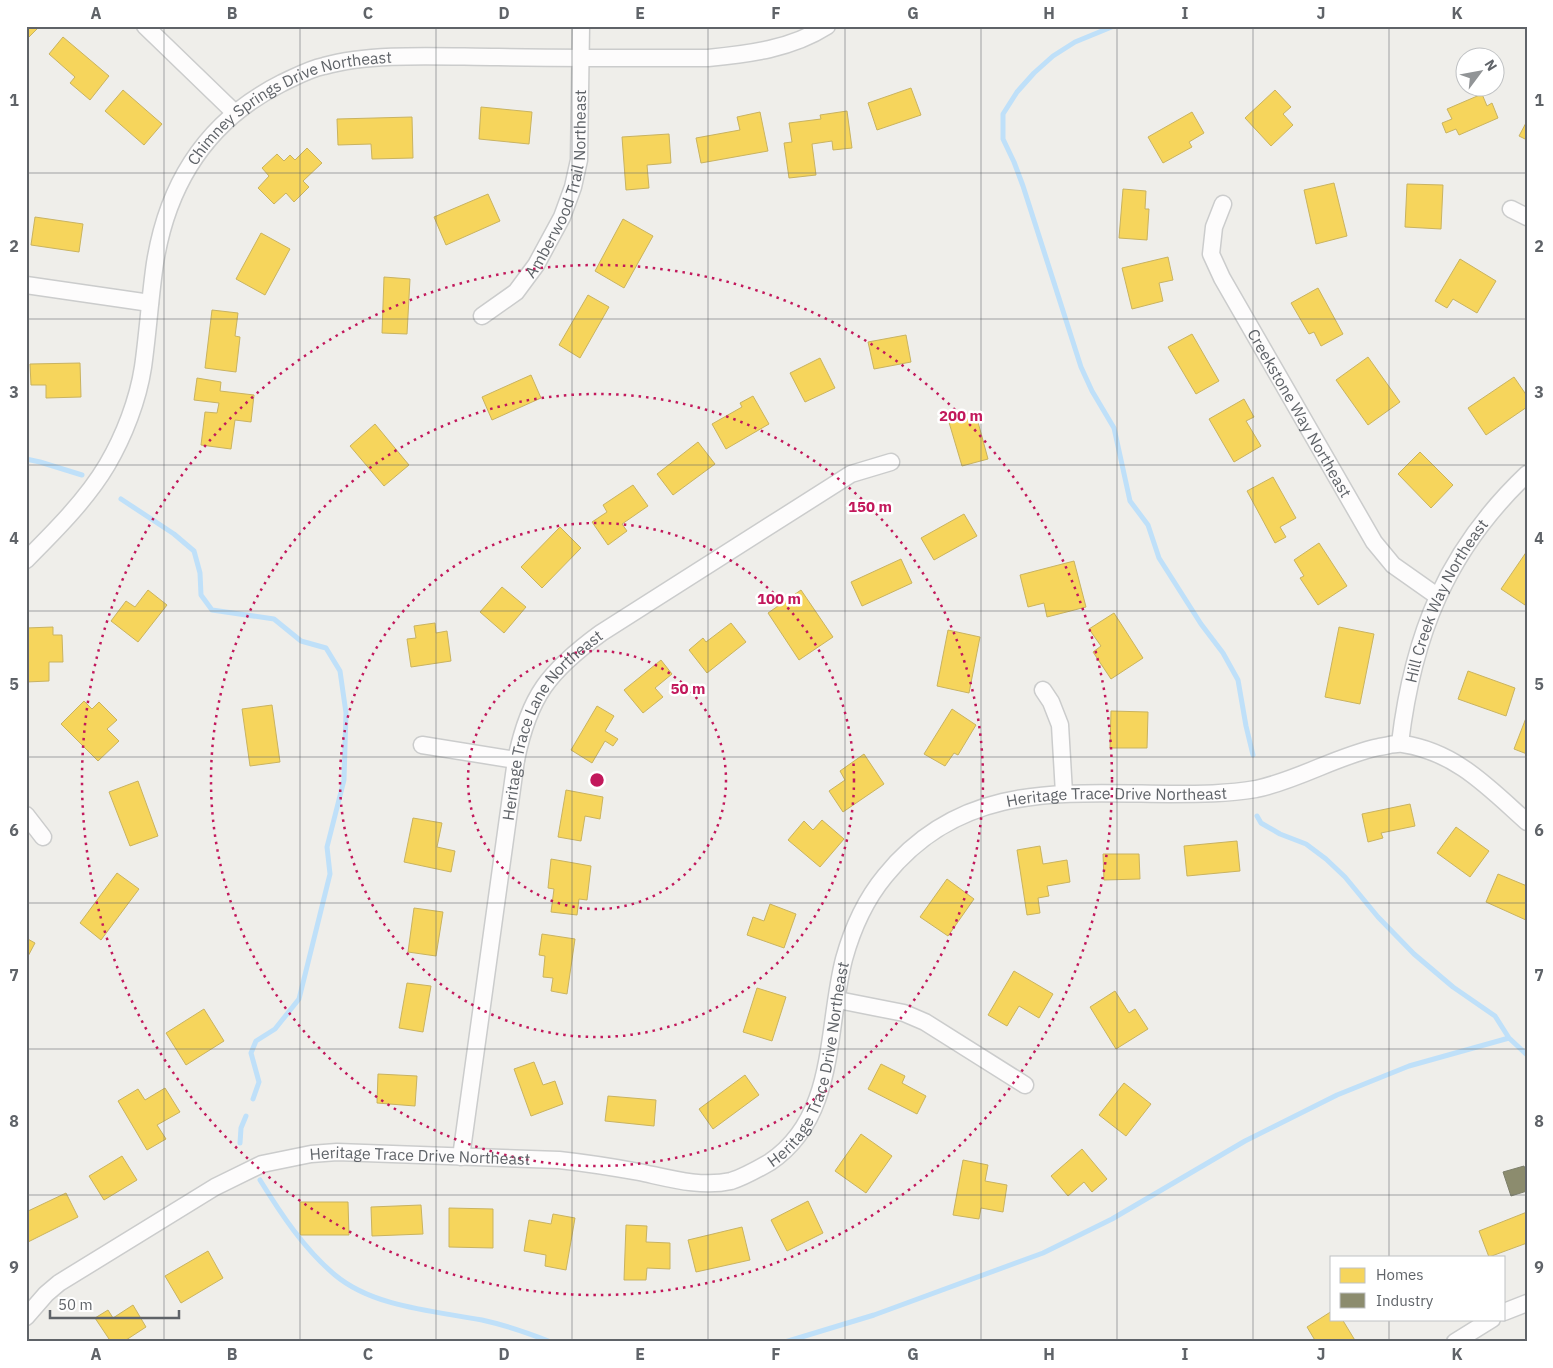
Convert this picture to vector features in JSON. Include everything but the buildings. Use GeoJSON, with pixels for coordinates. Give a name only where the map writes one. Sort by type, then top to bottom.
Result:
{"type":"FeatureCollection","features":[{"type":"Feature","properties":{"kind":"street"},"geometry":{"type":"LineString","coordinates":[[146,26],[235,113]]}},
{"type":"Feature","properties":{"kind":"street","name":"Amberwood Trail Northeast"},"geometry":{"type":"LineString","coordinates":[[482,316],[516,292],[536,265],[562,217],[573,187],[580,160],[581,26]]}},
{"type":"Feature","properties":{"kind":"street","name":"Chimney Springs Drive Northeast"},"geometry":{"type":"LineString","coordinates":[[26,560],[81,500],[107,465],[129,417],[142,369],[155,260],[164,224],[175,193],[187,168],[202,146],[235,113],[262,93],[324,66],[344,62],[404,57],[708,58],[748,54],[778,47],[800,40],[827,26]]}},
{"type":"Feature","properties":{"kind":"street","name":"Creekstone Way Northeast"},"geometry":{"type":"LineString","coordinates":[[1223,204],[1214,226],[1211,254],[1222,278],[1374,542],[1393,565],[1438,596]]}},
{"type":"Feature","properties":{"kind":"street"},"geometry":{"type":"LineString","coordinates":[[1511,209],[1527,217]]}},
{"type":"Feature","properties":{"kind":"street"},"geometry":{"type":"LineString","coordinates":[[26,285],[150,303]]}},
{"type":"Feature","properties":{"kind":"street","name":"Heritage Trace Lane Northeast"},"geometry":{"type":"LineString","coordinates":[[461,1156],[516,760],[522,731],[532,705],[545,684],[559,667],[576,651],[601,633],[851,474],[890,462]]}},
{"type":"Feature","properties":{"kind":"street","name":"Hill Creek Way Northeast"},"geometry":{"type":"LineString","coordinates":[[1400,743],[1415,659],[1438,596],[1454,564],[1478,528],[1527,474]]}},
{"type":"Feature","properties":{"kind":"street"},"geometry":{"type":"LineString","coordinates":[[1043,690],[1051,702],[1060,725],[1064,793]]}},
{"type":"Feature","properties":{"kind":"street","name":"Heritage Trace Drive Northeast"},"geometry":{"type":"LineString","coordinates":[[26,1317],[46,1294],[66,1279],[215,1187],[262,1164],[337,1152],[559,1160],[589,1163],[690,1182],[711,1183],[731,1181],[745,1175],[779,1155],[799,1136],[816,1106],[823,1081],[844,959],[857,923],[868,900],[881,880],[908,851],[939,828],[972,811],[996,803],[1064,793],[1204,794],[1240,792],[1276,785],[1362,751],[1400,743],[1435,752],[1455,761],[1473,774],[1527,822]]}},
{"type":"Feature","properties":{"kind":"street"},"geometry":{"type":"LineString","coordinates":[[422,745],[516,760]]}},
{"type":"Feature","properties":{"kind":"street"},"geometry":{"type":"LineString","coordinates":[[26,814],[43,837]]}},
{"type":"Feature","properties":{"kind":"street"},"geometry":{"type":"LineString","coordinates":[[838,1000],[904,1013],[925,1022],[1025,1085]]}},
{"type":"Feature","properties":{"kind":"street"},"geometry":{"type":"LineString","coordinates":[[1506,1311],[1527,1303]]}},
{"type":"Feature","properties":{"kind":"street"},"geometry":{"type":"LineString","coordinates":[[1454,1342],[1490,1320]]}},
{"type":"Feature","properties":{"kind":"waterway"},"geometry":{"type":"LineString","coordinates":[[1114,26],[1075,42],[1053,56],[1034,73],[1017,92],[1003,114],[1003,139],[1023,186],[1081,367],[1092,391],[1114,428],[1130,501],[1148,525],[1159,558],[1201,624],[1223,653],[1238,680],[1253,755]]}},
{"type":"Feature","properties":{"kind":"waterway"},"geometry":{"type":"LineString","coordinates":[[26,459],[82,475]]}},
{"type":"Feature","properties":{"kind":"waterway"},"geometry":{"type":"LineString","coordinates":[[121,499],[174,534],[194,551],[200,573],[201,595],[212,610],[274,619],[301,641],[326,648],[340,671],[346,713],[344,780],[327,847],[330,874],[299,999],[275,1029],[256,1041],[251,1053],[259,1082],[253,1099]]}},
{"type":"Feature","properties":{"kind":"waterway"},"geometry":{"type":"LineString","coordinates":[[1257,816],[1261,823],[1280,834],[1306,844],[1326,859],[1345,877],[1378,917],[1414,954],[1453,987],[1495,1016],[1509,1038],[1527,1055]]}},
{"type":"Feature","properties":{"kind":"waterway"},"geometry":{"type":"LineString","coordinates":[[785,1342],[874,1315],[1043,1253],[1112,1219],[1245,1141],[1337,1095],[1409,1066],[1509,1038]]}},
{"type":"Feature","properties":{"kind":"waterway"},"geometry":{"type":"LineString","coordinates":[[240,1143],[241,1128],[246,1116]]}},
{"type":"Feature","properties":{"kind":"waterway"},"geometry":{"type":"LineString","coordinates":[[260,1180],[285,1218],[313,1254],[350,1286],[386,1301],[491,1322],[551,1342]]}}]}
